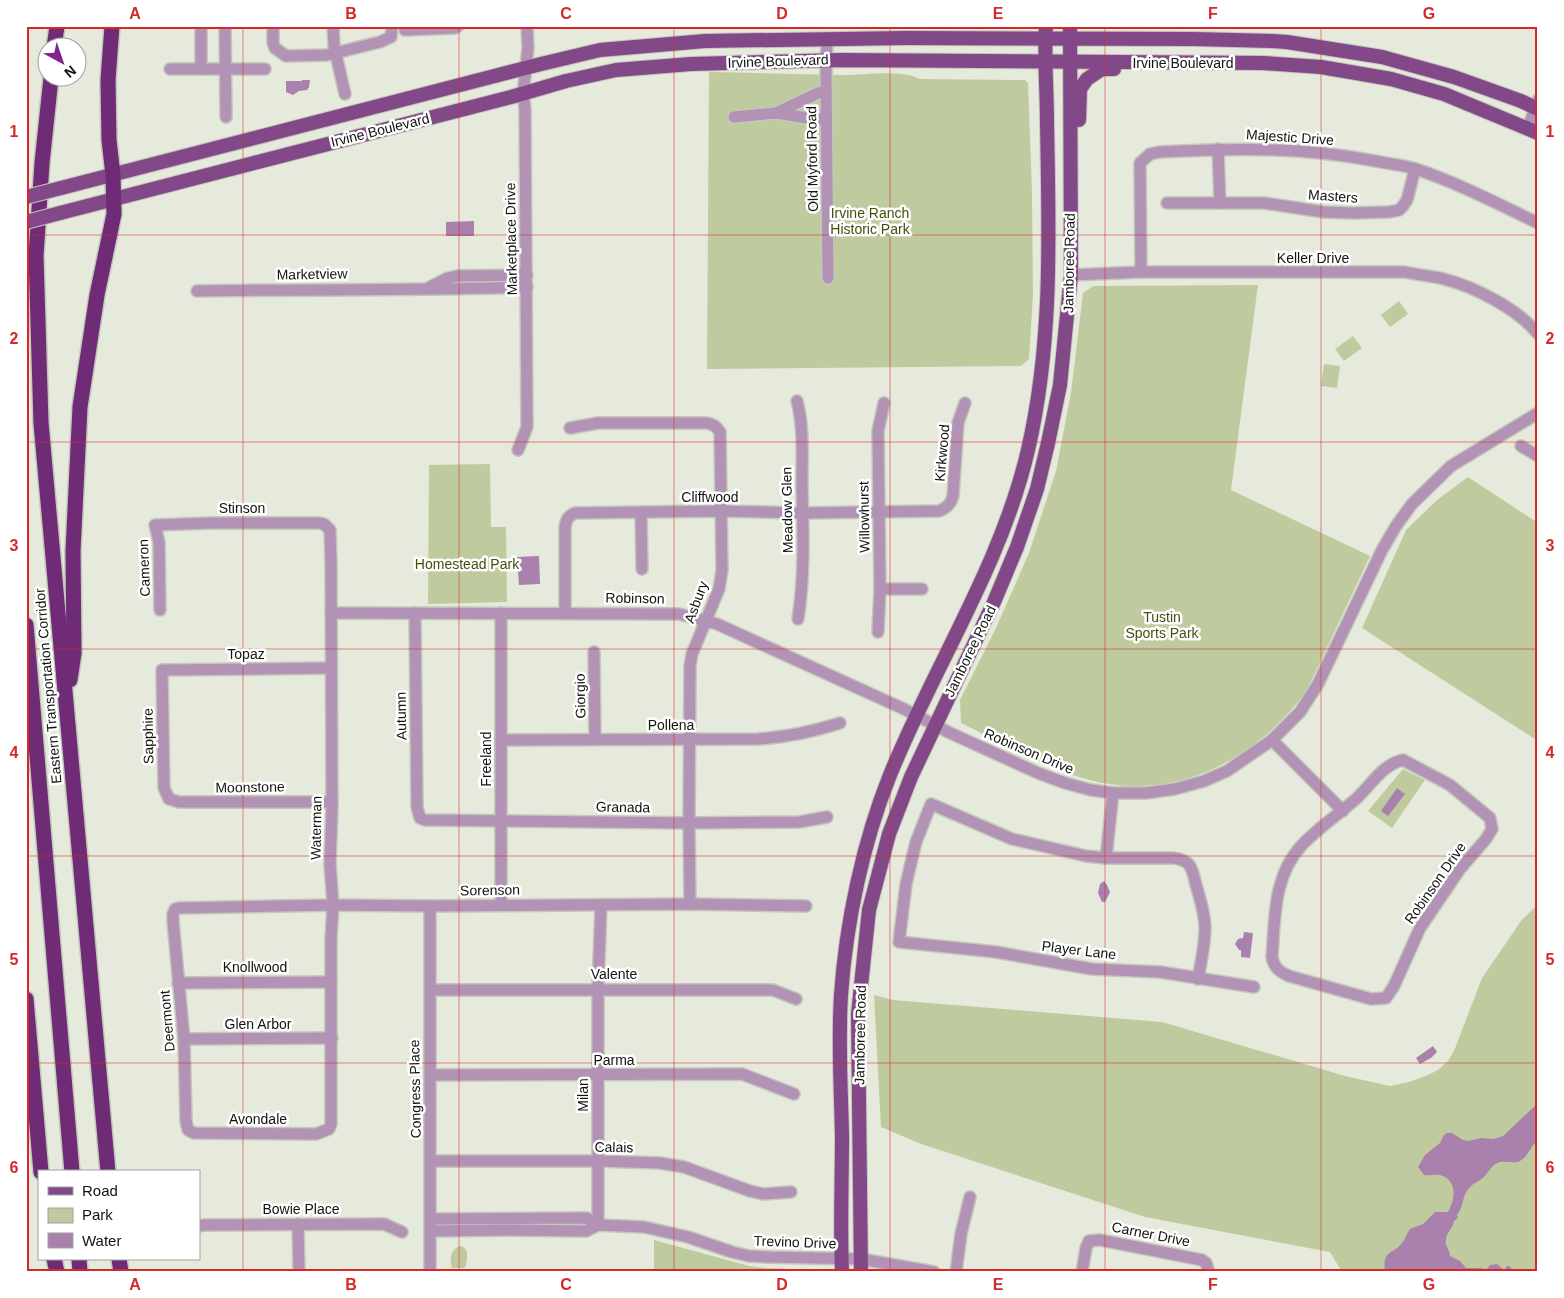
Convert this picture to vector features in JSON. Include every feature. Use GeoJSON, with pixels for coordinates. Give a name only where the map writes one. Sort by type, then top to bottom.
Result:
{"type":"FeatureCollection","features":[{"type":"Feature","properties":{"kind":"highway"},"geometry":{"type":"LineString","coordinates":[[66,706],[74,653],[73,551],[80,407],[97,295],[114,214],[113,175],[109,140],[108,80],[112,26]]}},
{"type":"Feature","properties":{"kind":"highway","name":"Eastern Transportation Corridor"},"geometry":{"type":"LineString","coordinates":[[50,88],[42,163],[36,256],[41,423],[108,1170]]}},
{"type":"Feature","properties":{"kind":"highway","name":"Eastern Transportation Corridor"},"geometry":{"type":"LineString","coordinates":[[26,625],[72,1170]]}},
{"type":"Feature","properties":{"kind":"highway"},"geometry":{"type":"LineString","coordinates":[[26,999],[41,1170]]}},
{"type":"Feature","properties":{"kind":"highway"},"geometry":{"type":"LineString","coordinates":[[117,1260],[121,1272]]}},
{"type":"Feature","properties":{"kind":"main road","name":"Irvine Boulevard"},"geometry":{"type":"LineString","coordinates":[[26,197],[600,50],[705,41],[827,40],[1070,32],[1288,42],[1382,57],[1454,77],[1537,106]]}},
{"type":"Feature","properties":{"kind":"main road","name":"Jamboree Road"},"geometry":{"type":"LineString","coordinates":[[861,1265],[858,1014],[869,910],[889,834],[911,777],[994,602],[1017,547],[1037,489],[1060,385],[1071,274],[1070,32]]}},
{"type":"Feature","properties":{"kind":"main road","name":"Jamboree Road"},"geometry":{"type":"LineString","coordinates":[[842,1265],[841,994],[849,927],[859,878],[873,824],[890,776],[916,716],[964,620],[1010,511],[1028,451],[1036,407],[1042,370],[1049,275],[1045,33]]}},
{"type":"Feature","properties":{"kind":"main road","name":"Irvine Boulevard"},"geometry":{"type":"LineString","coordinates":[[26,222],[198,176],[523,94],[566,81],[616,70],[691,64],[826,60],[1263,63],[1321,68],[1391,79],[1444,94],[1533,130]]}},
{"type":"Feature","properties":{"kind":"main road"},"geometry":{"type":"LineString","coordinates":[[1070,200],[1077,179],[1080,89],[1087,79],[1102,69],[1142,68],[1197,63]]}},
{"type":"Feature","properties":{"kind":"street"},"geometry":{"type":"LineString","coordinates":[[200,26],[201,69]]}},
{"type":"Feature","properties":{"kind":"street"},"geometry":{"type":"LineString","coordinates":[[225,26],[226,116]]}},
{"type":"Feature","properties":{"kind":"street"},"geometry":{"type":"LineString","coordinates":[[274,26],[273,43],[275,48],[286,56],[327,55],[380,42],[391,36],[392,26]]}},
{"type":"Feature","properties":{"kind":"street"},"geometry":{"type":"LineString","coordinates":[[333,26],[335,53],[345,94]]}},
{"type":"Feature","properties":{"kind":"street"},"geometry":{"type":"LineString","coordinates":[[404,30],[456,28],[458,26]]}},
{"type":"Feature","properties":{"kind":"street","name":"Marketplace Drive"},"geometry":{"type":"LineString","coordinates":[[518,450],[527,427],[525,108],[523,94],[528,48],[527,26]]}},
{"type":"Feature","properties":{"kind":"street","name":"Old Myford Road"},"geometry":{"type":"LineString","coordinates":[[827,40],[828,278]]}},
{"type":"Feature","properties":{"kind":"street"},"geometry":{"type":"LineString","coordinates":[[170,69],[265,69]]}},
{"type":"Feature","properties":{"kind":"street"},"geometry":{"type":"LineString","coordinates":[[776,113],[818,93],[826,92]]}},
{"type":"Feature","properties":{"kind":"street"},"geometry":{"type":"LineString","coordinates":[[1533,130],[1537,106]]}},
{"type":"Feature","properties":{"kind":"street"},"geometry":{"type":"LineString","coordinates":[[734,117],[776,113],[826,119]]}},
{"type":"Feature","properties":{"kind":"street"},"geometry":{"type":"LineString","coordinates":[[1218,149],[1220,203]]}},
{"type":"Feature","properties":{"kind":"street","name":"Majestic Drive"},"geometry":{"type":"LineString","coordinates":[[1141,272],[1140,163],[1150,154],[1160,152],[1218,149],[1290,150],[1352,157],[1415,169],[1478,194],[1538,223]]}},
{"type":"Feature","properties":{"kind":"street","name":"Masters"},"geometry":{"type":"LineString","coordinates":[[1167,203],[1264,203],[1324,212],[1346,213],[1396,210],[1403,206],[1407,200],[1415,169]]}},
{"type":"Feature","properties":{"kind":"street","name":"Keller Drive"},"geometry":{"type":"LineString","coordinates":[[1071,274],[1141,272],[1405,272],[1444,279],[1481,293],[1509,309],[1536,329]]}},
{"type":"Feature","properties":{"kind":"street","name":"Marketview"},"geometry":{"type":"LineString","coordinates":[[426,289],[448,278],[458,276],[527,275]]}},
{"type":"Feature","properties":{"kind":"street","name":"Marketview"},"geometry":{"type":"LineString","coordinates":[[198,291],[458,290],[527,287]]}},
{"type":"Feature","properties":{"kind":"street","name":"Meadow Glen"},"geometry":{"type":"LineString","coordinates":[[797,401],[801,417],[802,513],[802,591],[798,618]]}},
{"type":"Feature","properties":{"kind":"street","name":"Willowhurst"},"geometry":{"type":"LineString","coordinates":[[878,632],[880,589],[878,431],[884,403]]}},
{"type":"Feature","properties":{"kind":"street","name":"Kirkwood"},"geometry":{"type":"LineString","coordinates":[[949,506],[953,496],[958,423],[965,403]]}},
{"type":"Feature","properties":{"kind":"street","name":"Robinson Drive"},"geometry":{"type":"LineString","coordinates":[[916,716],[1038,773],[1065,784],[1091,790],[1146,793],[1174,789],[1204,781],[1227,771],[1272,740],[1300,712],[1318,684],[1382,550],[1412,504],[1451,466],[1538,413]]}},
{"type":"Feature","properties":{"kind":"street","name":"Asbury"},"geometry":{"type":"LineString","coordinates":[[570,428],[598,423],[712,424],[720,432],[722,570],[719,590],[692,654],[690,666],[690,904]]}},
{"type":"Feature","properties":{"kind":"street"},"geometry":{"type":"LineString","coordinates":[[1522,446],[1538,456]]}},
{"type":"Feature","properties":{"kind":"street","name":"Cliffwood"},"geometry":{"type":"LineString","coordinates":[[565,612],[565,527],[569,516],[575,513],[939,511],[949,506]]}},
{"type":"Feature","properties":{"kind":"street"},"geometry":{"type":"LineString","coordinates":[[641,513],[642,569]]}},
{"type":"Feature","properties":{"kind":"street","name":"Stinson"},"geometry":{"type":"LineString","coordinates":[[156,525],[319,523],[327,527]]}},
{"type":"Feature","properties":{"kind":"street","name":"Cameron"},"geometry":{"type":"LineString","coordinates":[[156,525],[159,542],[160,610]]}},
{"type":"Feature","properties":{"kind":"street","name":"Waterman"},"geometry":{"type":"LineString","coordinates":[[327,527],[330,534],[332,802],[330,864],[333,905],[332,1118],[328,1129]]}},
{"type":"Feature","properties":{"kind":"street"},"geometry":{"type":"LineString","coordinates":[[880,589],[922,589]]}},
{"type":"Feature","properties":{"kind":"street","name":"Robinson"},"geometry":{"type":"LineString","coordinates":[[331,613],[565,612],[678,614],[717,624],[916,716]]}},
{"type":"Feature","properties":{"kind":"street","name":"Autumn"},"geometry":{"type":"LineString","coordinates":[[415,613],[417,807],[420,818]]}},
{"type":"Feature","properties":{"kind":"street","name":"Freeland"},"geometry":{"type":"LineString","coordinates":[[500,613],[501,905]]}},
{"type":"Feature","properties":{"kind":"street","name":"Giorgio"},"geometry":{"type":"LineString","coordinates":[[594,652],[595,739]]}},
{"type":"Feature","properties":{"kind":"street","name":"Topaz"},"geometry":{"type":"LineString","coordinates":[[162,670],[331,668]]}},
{"type":"Feature","properties":{"kind":"street","name":"Sapphire"},"geometry":{"type":"LineString","coordinates":[[162,670],[164,788],[169,799]]}},
{"type":"Feature","properties":{"kind":"street","name":"Pollena"},"geometry":{"type":"LineString","coordinates":[[501,740],[758,739],[787,737],[812,732],[840,723]]}},
{"type":"Feature","properties":{"kind":"street"},"geometry":{"type":"LineString","coordinates":[[1272,740],[1343,811]]}},
{"type":"Feature","properties":{"kind":"street","name":"Robinson Drive"},"geometry":{"type":"LineString","coordinates":[[1403,760],[1450,785],[1490,818],[1492,829],[1486,839],[1460,869],[1420,928],[1394,986],[1386,998],[1371,999],[1289,976],[1281,972],[1273,964],[1277,895],[1284,873],[1294,854],[1302,844],[1343,811],[1384,770],[1395,762],[1403,760]]}},
{"type":"Feature","properties":{"kind":"street"},"geometry":{"type":"LineString","coordinates":[[1113,792],[1106,858],[1182,859],[1188,862],[1191,868],[1202,904],[1205,928],[1198,978]]}},
{"type":"Feature","properties":{"kind":"street","name":"Moonstone"},"geometry":{"type":"LineString","coordinates":[[169,799],[179,802],[332,802]]}},
{"type":"Feature","properties":{"kind":"street","name":"Player Lane"},"geometry":{"type":"LineString","coordinates":[[1106,858],[1086,856],[1012,839],[931,804],[916,842],[906,884],[899,942],[996,952],[1092,969],[1160,972],[1254,987]]}},
{"type":"Feature","properties":{"kind":"street","name":"Granada"},"geometry":{"type":"LineString","coordinates":[[420,818],[432,821],[689,823],[799,822],[826,817]]}},
{"type":"Feature","properties":{"kind":"street","name":"Sorenson"},"geometry":{"type":"LineString","coordinates":[[175,910],[184,907],[333,905],[690,904],[806,906]]}},
{"type":"Feature","properties":{"kind":"street","name":"Milan"},"geometry":{"type":"LineString","coordinates":[[598,1226],[598,989],[601,905]]}},
{"type":"Feature","properties":{"kind":"street","name":"Congress Place"},"geometry":{"type":"LineString","coordinates":[[430,906],[430,1272]]}},
{"type":"Feature","properties":{"kind":"street","name":"Deermont"},"geometry":{"type":"LineString","coordinates":[[175,910],[173,921],[184,1039],[186,1121],[188,1130]]}},
{"type":"Feature","properties":{"kind":"street","name":"Knollwood"},"geometry":{"type":"LineString","coordinates":[[178,983],[332,982]]}},
{"type":"Feature","properties":{"kind":"street","name":"Valente"},"geometry":{"type":"LineString","coordinates":[[430,990],[773,990],[796,999]]}},
{"type":"Feature","properties":{"kind":"street","name":"Glen Arbor"},"geometry":{"type":"LineString","coordinates":[[184,1039],[332,1038]]}},
{"type":"Feature","properties":{"kind":"street","name":"Parma"},"geometry":{"type":"LineString","coordinates":[[430,1075],[742,1074],[794,1094]]}},
{"type":"Feature","properties":{"kind":"street","name":"Avondale"},"geometry":{"type":"LineString","coordinates":[[188,1130],[201,1134],[316,1134],[328,1129]]}},
{"type":"Feature","properties":{"kind":"street","name":"Calais"},"geometry":{"type":"LineString","coordinates":[[431,1161],[660,1163],[684,1167],[763,1194],[791,1192]]}},
{"type":"Feature","properties":{"kind":"street"},"geometry":{"type":"LineString","coordinates":[[956,1272],[961,1234],[970,1196]]}},
{"type":"Feature","properties":{"kind":"street","name":"Trevino Drive"},"geometry":{"type":"LineString","coordinates":[[430,1219],[587,1218],[598,1226]]}},
{"type":"Feature","properties":{"kind":"street"},"geometry":{"type":"LineString","coordinates":[[298,1224],[299,1272]]}},
{"type":"Feature","properties":{"kind":"street","name":"Bowie Place"},"geometry":{"type":"LineString","coordinates":[[200,1226],[384,1224],[402,1232]]}},
{"type":"Feature","properties":{"kind":"street","name":"Trevino Drive"},"geometry":{"type":"LineString","coordinates":[[430,1231],[586,1231],[598,1226],[644,1227],[659,1229],[750,1256],[934,1272]]}},
{"type":"Feature","properties":{"kind":"street","name":"Carner Drive"},"geometry":{"type":"LineString","coordinates":[[1082,1272],[1089,1241],[1100,1240],[1202,1260],[1208,1268]]}},
{"type":"Feature","properties":{"kind":"green space","name":"Irvine Ranch Historic Park"},"geometry":{"type":"Polygon","coordinates":[[[709,72],[844,75],[894,73],[920,79],[1025,80],[1028,83],[1032,192],[1033,295],[1029,359],[1021,366],[707,369],[709,72]]]}},
{"type":"Feature","properties":{"kind":"green space","name":"Tustin Sports Park"},"geometry":{"type":"Polygon","coordinates":[[[1258,285],[1231,490],[1370,556],[1307,690],[1287,715],[1238,756],[1210,770],[1181,780],[1150,785],[1118,785],[1070,774],[1022,754],[961,723],[960,700],[996,628],[1029,553],[1056,471],[1071,393],[1083,293],[1093,286],[1258,285]]]}},
{"type":"Feature","properties":{"kind":"green space"},"geometry":{"type":"Polygon","coordinates":[[[1399,301],[1408,314],[1390,327],[1381,315],[1399,301]]]}},
{"type":"Feature","properties":{"kind":"green space"},"geometry":{"type":"Polygon","coordinates":[[[1353,336],[1362,348],[1344,361],[1335,349],[1353,336]]]}},
{"type":"Feature","properties":{"kind":"green space"},"geometry":{"type":"Polygon","coordinates":[[[1324,364],[1340,366],[1337,388],[1321,386],[1324,364]]]}},
{"type":"Feature","properties":{"kind":"green space","name":"Homestead Park"},"geometry":{"type":"Polygon","coordinates":[[[490,464],[491,527],[506,527],[507,602],[428,604],[429,465],[490,464]]]}},
{"type":"Feature","properties":{"kind":"green space"},"geometry":{"type":"Polygon","coordinates":[[[1468,477],[1538,523],[1538,741],[1362,628],[1406,530],[1437,500],[1468,477]]]}},
{"type":"Feature","properties":{"kind":"green space"},"geometry":{"type":"Polygon","coordinates":[[[1403,769],[1425,780],[1392,828],[1368,811],[1403,769]]]}},
{"type":"Feature","properties":{"kind":"green space"},"geometry":{"type":"Polygon","coordinates":[[[1538,904],[1538,1272],[1342,1272],[1330,1252],[1145,1217],[921,1144],[881,1127],[874,995],[893,1000],[1162,1022],[1345,1076],[1390,1086],[1428,1075],[1438,1070],[1448,1061],[1454,1051],[1482,978],[1521,921],[1538,904]]]}},
{"type":"Feature","properties":{"kind":"green space"},"geometry":{"type":"Polygon","coordinates":[[[654,1240],[749,1266],[819,1270],[821,1272],[654,1272],[654,1240]]]}},
{"type":"Feature","properties":{"kind":"green space"},"geometry":{"type":"Polygon","coordinates":[[[461,1246],[467,1252],[466,1266],[464,1268],[452,1268],[453,1251],[461,1246]]]}},
{"type":"Feature","properties":{"kind":"water"},"geometry":{"type":"Polygon","coordinates":[[[310,80],[307,90],[299,91],[293,95],[286,92],[286,81],[310,80]]]}},
{"type":"Feature","properties":{"kind":"water"},"geometry":{"type":"Polygon","coordinates":[[[474,221],[474,236],[446,236],[446,222],[474,221]]]}},
{"type":"Feature","properties":{"kind":"water"},"geometry":{"type":"Polygon","coordinates":[[[539,556],[540,584],[519,585],[517,557],[539,556]]]}},
{"type":"Feature","properties":{"kind":"water"},"geometry":{"type":"Polygon","coordinates":[[[1397,788],[1405,794],[1388,816],[1381,811],[1397,788]]]}},
{"type":"Feature","properties":{"kind":"water"},"geometry":{"type":"Polygon","coordinates":[[[1104,881],[1110,892],[1105,902],[1102,902],[1098,893],[1100,884],[1104,881]]]}},
{"type":"Feature","properties":{"kind":"water"},"geometry":{"type":"Polygon","coordinates":[[[1244,932],[1253,933],[1250,958],[1241,957],[1241,950],[1235,944],[1238,939],[1243,938],[1244,932]]]}},
{"type":"Feature","properties":{"kind":"water"},"geometry":{"type":"Polygon","coordinates":[[[1433,1046],[1437,1052],[1420,1064],[1416,1058],[1433,1046]]]}},
{"type":"Feature","properties":{"kind":"water"},"geometry":{"type":"Polygon","coordinates":[[[1538,1103],[1538,1140],[1523,1159],[1515,1162],[1497,1163],[1483,1178],[1467,1190],[1457,1215],[1458,1218],[1454,1221],[1446,1237],[1446,1245],[1450,1256],[1460,1261],[1466,1268],[1486,1270],[1490,1265],[1497,1264],[1504,1270],[1509,1266],[1515,1272],[1385,1272],[1385,1259],[1389,1253],[1399,1247],[1410,1229],[1423,1224],[1435,1212],[1448,1212],[1452,1202],[1453,1191],[1450,1181],[1440,1175],[1424,1175],[1418,1167],[1425,1155],[1440,1143],[1447,1133],[1452,1133],[1463,1140],[1469,1141],[1481,1138],[1494,1139],[1503,1136],[1538,1103]]]}}]}
